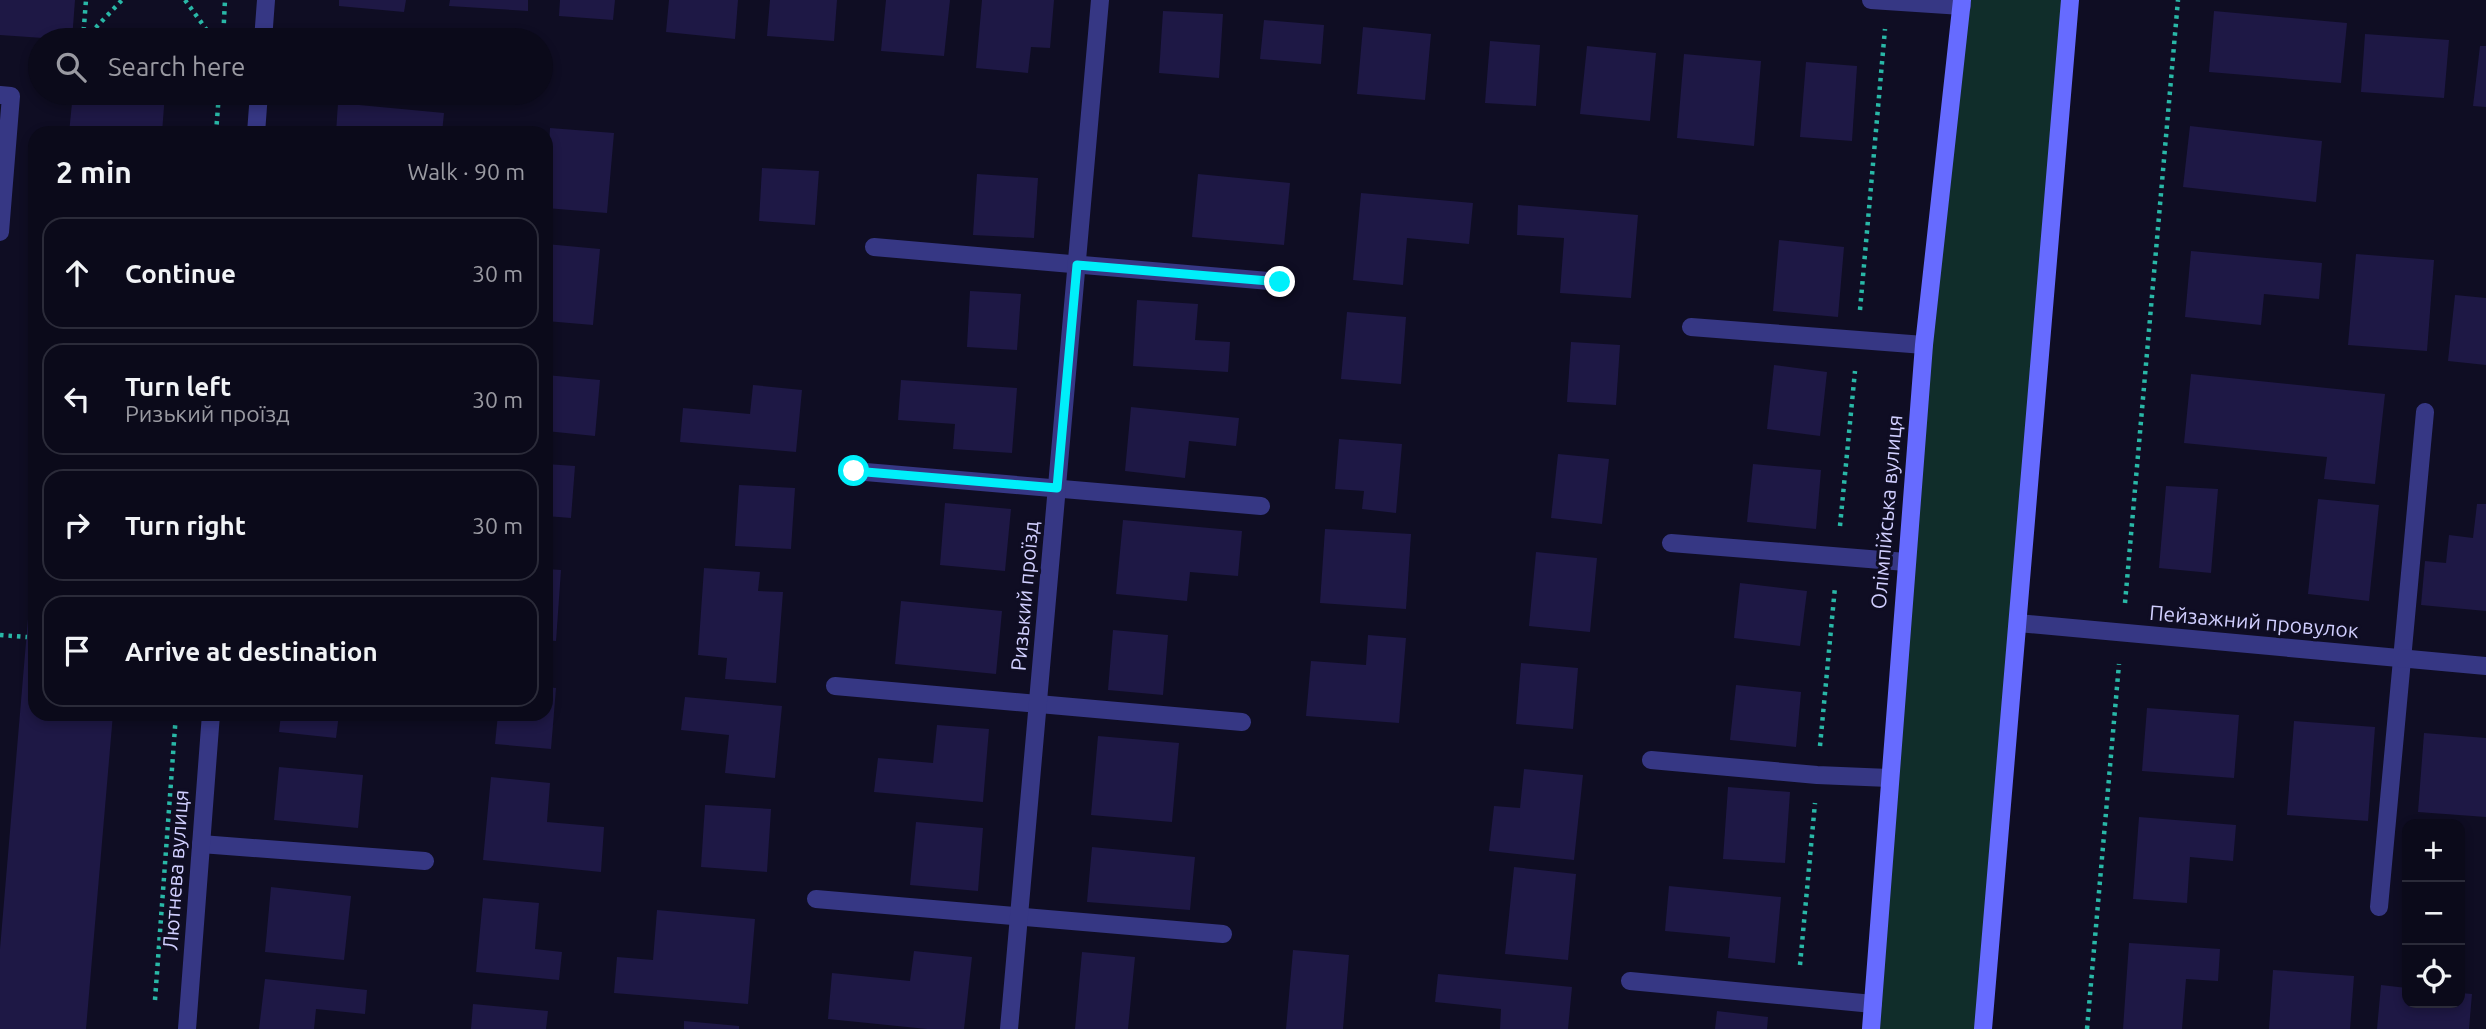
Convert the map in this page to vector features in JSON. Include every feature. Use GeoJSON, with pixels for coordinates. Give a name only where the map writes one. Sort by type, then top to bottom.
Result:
{"type":"FeatureCollection","features":[{"type":"Feature","properties":{"kind":"main road"},"geometry":{"type":"LineString","coordinates":[[1983,1029],[2070,0]]}},
{"type":"Feature","properties":{"kind":"main road","name":"Олімпійська вулиця"},"geometry":{"type":"LineString","coordinates":[[1871,1029],[1924,345],[1962,3]]}},
{"type":"Feature","properties":{"kind":"street"},"geometry":{"type":"LineString","coordinates":[[264,28],[266,0]]}},
{"type":"Feature","properties":{"kind":"street","name":"Ризький проїзд"},"geometry":{"type":"LineString","coordinates":[[1009,1029],[1100,0]]}},
{"type":"Feature","properties":{"kind":"street"},"geometry":{"type":"LineString","coordinates":[[1879,1],[1962,3]]}},
{"type":"Feature","properties":{"kind":"street"},"geometry":{"type":"LineString","coordinates":[[0,95],[11,96],[0,232]]}},
{"type":"Feature","properties":{"kind":"street"},"geometry":{"type":"LineString","coordinates":[[257,126],[258,105]]}},
{"type":"Feature","properties":{"kind":"street"},"geometry":{"type":"LineString","coordinates":[[874,247],[1280,282]]}},
{"type":"Feature","properties":{"kind":"street"},"geometry":{"type":"LineString","coordinates":[[1691,327],[1857,342],[1924,345]]}},
{"type":"Feature","properties":{"kind":"street"},"geometry":{"type":"LineString","coordinates":[[2379,907],[2425,412]]}},
{"type":"Feature","properties":{"kind":"street"},"geometry":{"type":"LineString","coordinates":[[854,471],[1261,506]]}},
{"type":"Feature","properties":{"kind":"street"},"geometry":{"type":"LineString","coordinates":[[1671,543],[1906,562]]}},
{"type":"Feature","properties":{"kind":"street","name":"Пейзажний провулок"},"geometry":{"type":"LineString","coordinates":[[2018,623],[2486,666]]}},
{"type":"Feature","properties":{"kind":"street"},"geometry":{"type":"LineString","coordinates":[[835,686],[1242,722]]}},
{"type":"Feature","properties":{"kind":"street","name":"Лютнева вулиця"},"geometry":{"type":"LineString","coordinates":[[187,1029],[210,721]]}},
{"type":"Feature","properties":{"kind":"street"},"geometry":{"type":"LineString","coordinates":[[1651,760],[1817,775],[1889,778]]}},
{"type":"Feature","properties":{"kind":"street"},"geometry":{"type":"LineString","coordinates":[[201,844],[425,861]]}},
{"type":"Feature","properties":{"kind":"street"},"geometry":{"type":"LineString","coordinates":[[816,899],[1223,934]]}},
{"type":"Feature","properties":{"kind":"street"},"geometry":{"type":"LineString","coordinates":[[1630,981],[1873,1004]]}},
{"type":"Feature","properties":{"kind":"path"},"geometry":{"type":"LineString","coordinates":[[85,28],[86,0]]}},
{"type":"Feature","properties":{"kind":"path"},"geometry":{"type":"LineString","coordinates":[[95,28],[122,0]]}},
{"type":"Feature","properties":{"kind":"path"},"geometry":{"type":"LineString","coordinates":[[185,0],[205,28]]}},
{"type":"Feature","properties":{"kind":"path"},"geometry":{"type":"LineString","coordinates":[[224,28],[225,0]]}},
{"type":"Feature","properties":{"kind":"path"},"geometry":{"type":"LineString","coordinates":[[2087,1029],[2178,0]]}},
{"type":"Feature","properties":{"kind":"path"},"geometry":{"type":"LineString","coordinates":[[1797,996],[1857,342],[1879,1]]}},
{"type":"Feature","properties":{"kind":"path"},"geometry":{"type":"LineString","coordinates":[[217,126],[218,105]]}},
{"type":"Feature","properties":{"kind":"path"},"geometry":{"type":"LineString","coordinates":[[0,635],[26,637]]}},
{"type":"Feature","properties":{"kind":"path"},"geometry":{"type":"LineString","coordinates":[[155,1002],[175,721]]}},
{"type":"Feature","properties":{"kind":"green space"},"geometry":{"type":"Polygon","coordinates":[[[1956,0],[2069,0],[1979,1029],[1870,1029],[1956,0]]]}},
{"type":"Feature","properties":{"kind":"building"},"geometry":{"type":"Polygon","coordinates":[[[0,0],[75,0],[73,28],[28,28],[28,37],[0,35],[0,0]]]}},
{"type":"Feature","properties":{"kind":"building"},"geometry":{"type":"Polygon","coordinates":[[[339,0],[406,0],[404,12],[339,6],[339,0]]]}},
{"type":"Feature","properties":{"kind":"building"},"geometry":{"type":"Polygon","coordinates":[[[450,0],[528,0],[528,11],[449,6],[450,0]]]}},
{"type":"Feature","properties":{"kind":"building"},"geometry":{"type":"Polygon","coordinates":[[[560,0],[615,0],[613,20],[559,16],[560,0]]]}},
{"type":"Feature","properties":{"kind":"building"},"geometry":{"type":"Polygon","coordinates":[[[669,0],[738,0],[735,39],[666,32],[669,0]]]}},
{"type":"Feature","properties":{"kind":"building"},"geometry":{"type":"Polygon","coordinates":[[[770,0],[837,0],[834,41],[767,36],[770,0]]]}},
{"type":"Feature","properties":{"kind":"building"},"geometry":{"type":"Polygon","coordinates":[[[886,0],[950,0],[944,56],[881,51],[886,0]]]}},
{"type":"Feature","properties":{"kind":"building"},"geometry":{"type":"Polygon","coordinates":[[[982,0],[1054,0],[1050,48],[1031,47],[1028,73],[976,68],[982,0]]]}},
{"type":"Feature","properties":{"kind":"building"},"geometry":{"type":"Polygon","coordinates":[[[1163,11],[1223,14],[1219,78],[1159,73],[1163,11]]]}},
{"type":"Feature","properties":{"kind":"building"},"geometry":{"type":"Polygon","coordinates":[[[2214,11],[2347,23],[2341,83],[2209,72],[2214,11]]]}},
{"type":"Feature","properties":{"kind":"building"},"geometry":{"type":"Polygon","coordinates":[[[1264,20],[1324,25],[1321,64],[1260,59],[1264,20]]]}},
{"type":"Feature","properties":{"kind":"building"},"geometry":{"type":"Polygon","coordinates":[[[1363,27],[1431,34],[1425,100],[1357,94],[1363,27]]]}},
{"type":"Feature","properties":{"kind":"building"},"geometry":{"type":"Polygon","coordinates":[[[2365,34],[2449,40],[2444,98],[2361,92],[2365,34]]]}},
{"type":"Feature","properties":{"kind":"building"},"geometry":{"type":"Polygon","coordinates":[[[1490,41],[1540,45],[1536,106],[1485,103],[1490,41]]]}},
{"type":"Feature","properties":{"kind":"building"},"geometry":{"type":"Polygon","coordinates":[[[1587,46],[1656,53],[1650,121],[1580,114],[1587,46]]]}},
{"type":"Feature","properties":{"kind":"building"},"geometry":{"type":"Polygon","coordinates":[[[2480,46],[2486,46],[2486,107],[2473,106],[2480,46]]]}},
{"type":"Feature","properties":{"kind":"building"},"geometry":{"type":"Polygon","coordinates":[[[1684,54],[1761,61],[1754,146],[1677,138],[1684,54]]]}},
{"type":"Feature","properties":{"kind":"building"},"geometry":{"type":"Polygon","coordinates":[[[1806,62],[1857,66],[1852,141],[1800,137],[1806,62]]]}},
{"type":"Feature","properties":{"kind":"building"},"geometry":{"type":"Polygon","coordinates":[[[72,105],[164,105],[163,126],[70,126],[72,105]]]}},
{"type":"Feature","properties":{"kind":"building"},"geometry":{"type":"Polygon","coordinates":[[[338,105],[444,113],[443,126],[336,126],[338,105]]]}},
{"type":"Feature","properties":{"kind":"building"},"geometry":{"type":"Polygon","coordinates":[[[2190,126],[2322,141],[2316,202],[2183,187],[2190,126]]]}},
{"type":"Feature","properties":{"kind":"building"},"geometry":{"type":"Polygon","coordinates":[[[553,128],[614,133],[607,213],[553,209],[553,128]]]}},
{"type":"Feature","properties":{"kind":"building"},"geometry":{"type":"Polygon","coordinates":[[[762,168],[819,171],[815,225],[759,221],[762,168]]]}},
{"type":"Feature","properties":{"kind":"building"},"geometry":{"type":"Polygon","coordinates":[[[977,174],[1038,178],[1034,238],[973,235],[977,174]]]}},
{"type":"Feature","properties":{"kind":"building"},"geometry":{"type":"Polygon","coordinates":[[[1198,174],[1290,183],[1284,245],[1192,237],[1198,174]]]}},
{"type":"Feature","properties":{"kind":"building"},"geometry":{"type":"Polygon","coordinates":[[[1361,193],[1473,203],[1469,244],[1407,238],[1403,285],[1353,280],[1361,193]]]}},
{"type":"Feature","properties":{"kind":"building"},"geometry":{"type":"Polygon","coordinates":[[[1518,205],[1638,215],[1631,298],[1560,293],[1564,238],[1517,235],[1518,205]]]}},
{"type":"Feature","properties":{"kind":"building"},"geometry":{"type":"Polygon","coordinates":[[[1779,240],[1844,247],[1838,317],[1773,311],[1779,240]]]}},
{"type":"Feature","properties":{"kind":"building"},"geometry":{"type":"Polygon","coordinates":[[[553,245],[600,249],[593,325],[553,322],[553,245]]]}},
{"type":"Feature","properties":{"kind":"building"},"geometry":{"type":"Polygon","coordinates":[[[2191,251],[2322,263],[2319,299],[2264,294],[2261,325],[2185,317],[2191,251]]]}},
{"type":"Feature","properties":{"kind":"building"},"geometry":{"type":"Polygon","coordinates":[[[2356,254],[2434,260],[2427,351],[2348,345],[2356,254]]]}},
{"type":"Feature","properties":{"kind":"building"},"geometry":{"type":"Polygon","coordinates":[[[970,291],[1021,294],[1017,350],[967,347],[970,291]]]}},
{"type":"Feature","properties":{"kind":"building"},"geometry":{"type":"Polygon","coordinates":[[[2455,295],[2486,298],[2486,365],[2448,361],[2455,295]]]}},
{"type":"Feature","properties":{"kind":"building"},"geometry":{"type":"Polygon","coordinates":[[[1137,300],[1198,304],[1195,340],[1230,342],[1228,372],[1133,366],[1137,300]]]}},
{"type":"Feature","properties":{"kind":"building"},"geometry":{"type":"Polygon","coordinates":[[[1347,312],[1406,317],[1401,384],[1341,379],[1347,312]]]}},
{"type":"Feature","properties":{"kind":"building"},"geometry":{"type":"Polygon","coordinates":[[[1571,342],[1620,345],[1616,405],[1567,402],[1571,342]]]}},
{"type":"Feature","properties":{"kind":"building"},"geometry":{"type":"Polygon","coordinates":[[[1774,365],[1827,372],[1820,436],[1767,429],[1774,365]]]}},
{"type":"Feature","properties":{"kind":"building"},"geometry":{"type":"Polygon","coordinates":[[[2191,374],[2385,394],[2375,484],[2324,479],[2327,457],[2184,443],[2191,374]]]}},
{"type":"Feature","properties":{"kind":"building"},"geometry":{"type":"Polygon","coordinates":[[[553,376],[600,380],[595,436],[553,432],[553,376]]]}},
{"type":"Feature","properties":{"kind":"building"},"geometry":{"type":"Polygon","coordinates":[[[901,380],[1017,388],[1012,453],[953,449],[955,424],[898,420],[901,380]]]}},
{"type":"Feature","properties":{"kind":"building"},"geometry":{"type":"Polygon","coordinates":[[[753,385],[802,390],[796,452],[680,442],[683,408],[750,414],[753,385]]]}},
{"type":"Feature","properties":{"kind":"building"},"geometry":{"type":"Polygon","coordinates":[[[1131,407],[1239,418],[1236,446],[1189,441],[1185,478],[1125,471],[1131,407]]]}},
{"type":"Feature","properties":{"kind":"building"},"geometry":{"type":"Polygon","coordinates":[[[1339,439],[1402,444],[1396,513],[1362,509],[1364,491],[1335,489],[1339,439]]]}},
{"type":"Feature","properties":{"kind":"building"},"geometry":{"type":"Polygon","coordinates":[[[1558,454],[1609,459],[1602,524],[1551,518],[1558,454]]]}},
{"type":"Feature","properties":{"kind":"building"},"geometry":{"type":"Polygon","coordinates":[[[553,464],[575,466],[571,518],[553,517],[553,464]]]}},
{"type":"Feature","properties":{"kind":"building"},"geometry":{"type":"Polygon","coordinates":[[[1753,464],[1821,470],[1816,529],[1747,522],[1753,464]]]}},
{"type":"Feature","properties":{"kind":"building"},"geometry":{"type":"Polygon","coordinates":[[[739,485],[795,488],[791,549],[735,546],[739,485]]]}},
{"type":"Feature","properties":{"kind":"building"},"geometry":{"type":"Polygon","coordinates":[[[2166,486],[2218,489],[2211,573],[2159,568],[2166,486]]]}},
{"type":"Feature","properties":{"kind":"building"},"geometry":{"type":"Polygon","coordinates":[[[2318,499],[2379,505],[2369,601],[2308,594],[2318,499]]]}},
{"type":"Feature","properties":{"kind":"building"},"geometry":{"type":"Polygon","coordinates":[[[945,503],[1011,509],[1005,571],[940,565],[945,503]]]}},
{"type":"Feature","properties":{"kind":"building"},"geometry":{"type":"Polygon","coordinates":[[[2477,504],[2486,504],[2486,611],[2421,605],[2425,561],[2446,563],[2449,535],[2473,538],[2477,504]]]}},
{"type":"Feature","properties":{"kind":"building"},"geometry":{"type":"Polygon","coordinates":[[[1123,520],[1242,531],[1238,576],[1190,572],[1187,601],[1116,594],[1123,520]]]}},
{"type":"Feature","properties":{"kind":"building"},"geometry":{"type":"Polygon","coordinates":[[[1325,529],[1411,534],[1406,609],[1320,603],[1325,529]]]}},
{"type":"Feature","properties":{"kind":"building"},"geometry":{"type":"Polygon","coordinates":[[[1536,552],[1597,558],[1590,632],[1529,626],[1536,552]]]}},
{"type":"Feature","properties":{"kind":"building"},"geometry":{"type":"Polygon","coordinates":[[[704,568],[760,572],[758,591],[783,592],[776,683],[725,679],[727,658],[698,655],[704,568]]]}},
{"type":"Feature","properties":{"kind":"building"},"geometry":{"type":"Polygon","coordinates":[[[553,569],[561,570],[556,641],[553,641],[553,569]]]}},
{"type":"Feature","properties":{"kind":"building"},"geometry":{"type":"Polygon","coordinates":[[[1740,583],[1807,591],[1800,646],[1734,638],[1740,583]]]}},
{"type":"Feature","properties":{"kind":"building"},"geometry":{"type":"Polygon","coordinates":[[[901,601],[1002,611],[996,674],[895,664],[901,601]]]}},
{"type":"Feature","properties":{"kind":"building"},"geometry":{"type":"Polygon","coordinates":[[[28,619],[28,721],[112,721],[86,1029],[0,1029],[0,949],[28,619]]]}},
{"type":"Feature","properties":{"kind":"building"},"geometry":{"type":"Polygon","coordinates":[[[1113,630],[1168,635],[1163,695],[1108,690],[1113,630]]]}},
{"type":"Feature","properties":{"kind":"building"},"geometry":{"type":"Polygon","coordinates":[[[1368,635],[1406,638],[1399,723],[1306,716],[1311,661],[1366,665],[1368,635]]]}},
{"type":"Feature","properties":{"kind":"building"},"geometry":{"type":"Polygon","coordinates":[[[1521,663],[1578,668],[1573,729],[1516,724],[1521,663]]]}},
{"type":"Feature","properties":{"kind":"building"},"geometry":{"type":"Polygon","coordinates":[[[1736,685],[1801,692],[1796,747],[1730,740],[1736,685]]]}},
{"type":"Feature","properties":{"kind":"building"},"geometry":{"type":"Polygon","coordinates":[[[553,688],[556,688],[551,749],[495,744],[497,721],[553,721],[553,688]]]}},
{"type":"Feature","properties":{"kind":"building"},"geometry":{"type":"Polygon","coordinates":[[[685,697],[782,706],[775,778],[725,773],[729,735],[681,730],[685,697]]]}},
{"type":"Feature","properties":{"kind":"building"},"geometry":{"type":"Polygon","coordinates":[[[2147,708],[2239,715],[2234,778],[2142,771],[2147,708]]]}},
{"type":"Feature","properties":{"kind":"building"},"geometry":{"type":"Polygon","coordinates":[[[280,721],[338,721],[336,738],[279,732],[280,721]]]}},
{"type":"Feature","properties":{"kind":"building"},"geometry":{"type":"Polygon","coordinates":[[[2294,721],[2375,727],[2368,821],[2287,815],[2294,721]]]}},
{"type":"Feature","properties":{"kind":"building"},"geometry":{"type":"Polygon","coordinates":[[[937,725],[989,729],[983,802],[874,792],[878,758],[933,763],[937,725]]]}},
{"type":"Feature","properties":{"kind":"building"},"geometry":{"type":"Polygon","coordinates":[[[2424,733],[2486,738],[2486,817],[2418,812],[2424,733]]]}},
{"type":"Feature","properties":{"kind":"building"},"geometry":{"type":"Polygon","coordinates":[[[1098,736],[1179,743],[1172,822],[1091,815],[1098,736]]]}},
{"type":"Feature","properties":{"kind":"building"},"geometry":{"type":"Polygon","coordinates":[[[279,767],[363,775],[358,828],[274,820],[279,767]]]}},
{"type":"Feature","properties":{"kind":"building"},"geometry":{"type":"Polygon","coordinates":[[[1524,769],[1583,775],[1574,860],[1489,851],[1494,806],[1520,808],[1524,769]]]}},
{"type":"Feature","properties":{"kind":"building"},"geometry":{"type":"Polygon","coordinates":[[[491,777],[550,783],[547,822],[604,827],[601,872],[483,860],[491,777]]]}},
{"type":"Feature","properties":{"kind":"building"},"geometry":{"type":"Polygon","coordinates":[[[1728,787],[1790,792],[1785,863],[1723,859],[1728,787]]]}},
{"type":"Feature","properties":{"kind":"building"},"geometry":{"type":"Polygon","coordinates":[[[705,805],[771,809],[767,872],[701,867],[705,805]]]}},
{"type":"Feature","properties":{"kind":"building"},"geometry":{"type":"Polygon","coordinates":[[[2139,817],[2236,825],[2233,861],[2190,857],[2187,903],[2133,899],[2139,817]]]}},
{"type":"Feature","properties":{"kind":"building"},"geometry":{"type":"Polygon","coordinates":[[[916,822],[983,828],[978,891],[910,885],[916,822]]]}},
{"type":"Feature","properties":{"kind":"building"},"geometry":{"type":"Polygon","coordinates":[[[1092,847],[1195,857],[1190,910],[1087,902],[1092,847]]]}},
{"type":"Feature","properties":{"kind":"building"},"geometry":{"type":"Polygon","coordinates":[[[1514,867],[1576,874],[1568,960],[1505,954],[1514,867]]]}},
{"type":"Feature","properties":{"kind":"building"},"geometry":{"type":"Polygon","coordinates":[[[1669,886],[1781,897],[1775,963],[1728,958],[1730,937],[1665,931],[1669,886]]]}},
{"type":"Feature","properties":{"kind":"building"},"geometry":{"type":"Polygon","coordinates":[[[271,887],[351,896],[344,960],[265,952],[271,887]]]}},
{"type":"Feature","properties":{"kind":"building"},"geometry":{"type":"Polygon","coordinates":[[[483,898],[539,903],[535,949],[562,952],[559,980],[476,972],[483,898]]]}},
{"type":"Feature","properties":{"kind":"building"},"geometry":{"type":"Polygon","coordinates":[[[657,910],[755,919],[748,1004],[614,993],[617,957],[653,960],[657,910]]]}},
{"type":"Feature","properties":{"kind":"building"},"geometry":{"type":"Polygon","coordinates":[[[2129,943],[2220,949],[2218,981],[2186,979],[2182,1029],[2123,1029],[2129,943]]]}},
{"type":"Feature","properties":{"kind":"building"},"geometry":{"type":"Polygon","coordinates":[[[1293,950],[1349,955],[1343,1029],[1286,1029],[1293,950]]]}},
{"type":"Feature","properties":{"kind":"building"},"geometry":{"type":"Polygon","coordinates":[[[914,951],[972,957],[964,1029],[927,1029],[828,1019],[832,973],[910,981],[914,951]]]}},
{"type":"Feature","properties":{"kind":"building"},"geometry":{"type":"Polygon","coordinates":[[[1082,952],[1135,957],[1128,1029],[1075,1029],[1082,952]]]}},
{"type":"Feature","properties":{"kind":"building"},"geometry":{"type":"Polygon","coordinates":[[[2273,970],[2354,976],[2350,1029],[2269,1029],[2273,970]]]}},
{"type":"Feature","properties":{"kind":"building"},"geometry":{"type":"Polygon","coordinates":[[[1438,974],[1572,987],[1568,1029],[1500,1029],[1501,1009],[1435,1002],[1438,974]]]}},
{"type":"Feature","properties":{"kind":"building"},"geometry":{"type":"Polygon","coordinates":[[[265,979],[367,990],[365,1014],[316,1009],[314,1029],[259,1029],[265,979]]]}},
{"type":"Feature","properties":{"kind":"building"},"geometry":{"type":"Polygon","coordinates":[[[2381,985],[2402,987],[2402,1008],[2465,1008],[2465,993],[2472,994],[2469,1029],[2377,1029],[2381,985]]]}},
{"type":"Feature","properties":{"kind":"building"},"geometry":{"type":"Polygon","coordinates":[[[473,1004],[548,1011],[546,1029],[471,1029],[473,1004]]]}},
{"type":"Feature","properties":{"kind":"building"},"geometry":{"type":"Polygon","coordinates":[[[1717,1011],[1768,1017],[1767,1029],[1715,1029],[1717,1011]]]}},
{"type":"Feature","properties":{"kind":"building"},"geometry":{"type":"Polygon","coordinates":[[[684,1021],[739,1026],[739,1029],[684,1029],[684,1021]]]}},
{"type":"Feature","properties":{"kind":"route"},"geometry":{"type":"LineString","coordinates":[[854,471],[1057,488],[1077,265],[1280,282]]}}]}
